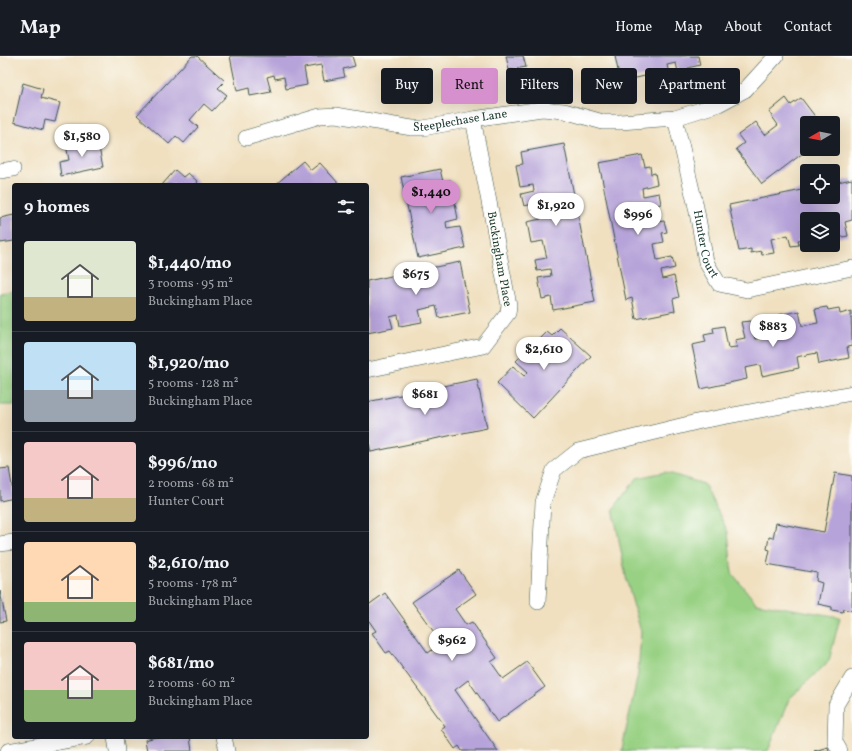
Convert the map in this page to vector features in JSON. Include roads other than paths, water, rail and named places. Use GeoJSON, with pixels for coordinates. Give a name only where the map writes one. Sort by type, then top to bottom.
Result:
{"type":"FeatureCollection","features":[{"type":"Feature","properties":{"kind":"street","name":"Steeplechase Lane"},"geometry":{"type":"LineString","coordinates":[[246,138],[320,116],[336,115],[412,128],[423,128],[542,109],[564,111],[603,122],[675,118],[719,104],[746,90],[776,56]]}},
{"type":"Feature","properties":{"kind":"street","name":"Hunter Court"},"geometry":{"type":"LineString","coordinates":[[675,118],[696,207],[706,262],[720,284],[747,290],[852,268]]}},
{"type":"Feature","properties":{"kind":"street","name":"Buckingham Place"},"geometry":{"type":"LineString","coordinates":[[369,370],[483,346],[508,313],[509,305],[473,119]]}},
{"type":"Feature","properties":{"kind":"street"},"geometry":{"type":"LineString","coordinates":[[538,602],[543,502],[554,470],[578,451],[701,421],[852,393]]}},
{"type":"Feature","properties":{"kind":"street"},"geometry":{"type":"LineString","coordinates":[[0,544],[12,542]]}},
{"type":"Feature","properties":{"kind":"street"},"geometry":{"type":"LineString","coordinates":[[840,751],[836,742],[836,706],[852,678]]}},
{"type":"Feature","properties":{"kind":"street"},"geometry":{"type":"LineString","coordinates":[[8,751],[76,739]]}},
{"type":"Feature","properties":{"kind":"street"},"geometry":{"type":"LineString","coordinates":[[115,739],[117,751]]}},
{"type":"Feature","properties":{"kind":"street"},"geometry":{"type":"LineString","coordinates":[[224,739],[227,751]]}}]}
